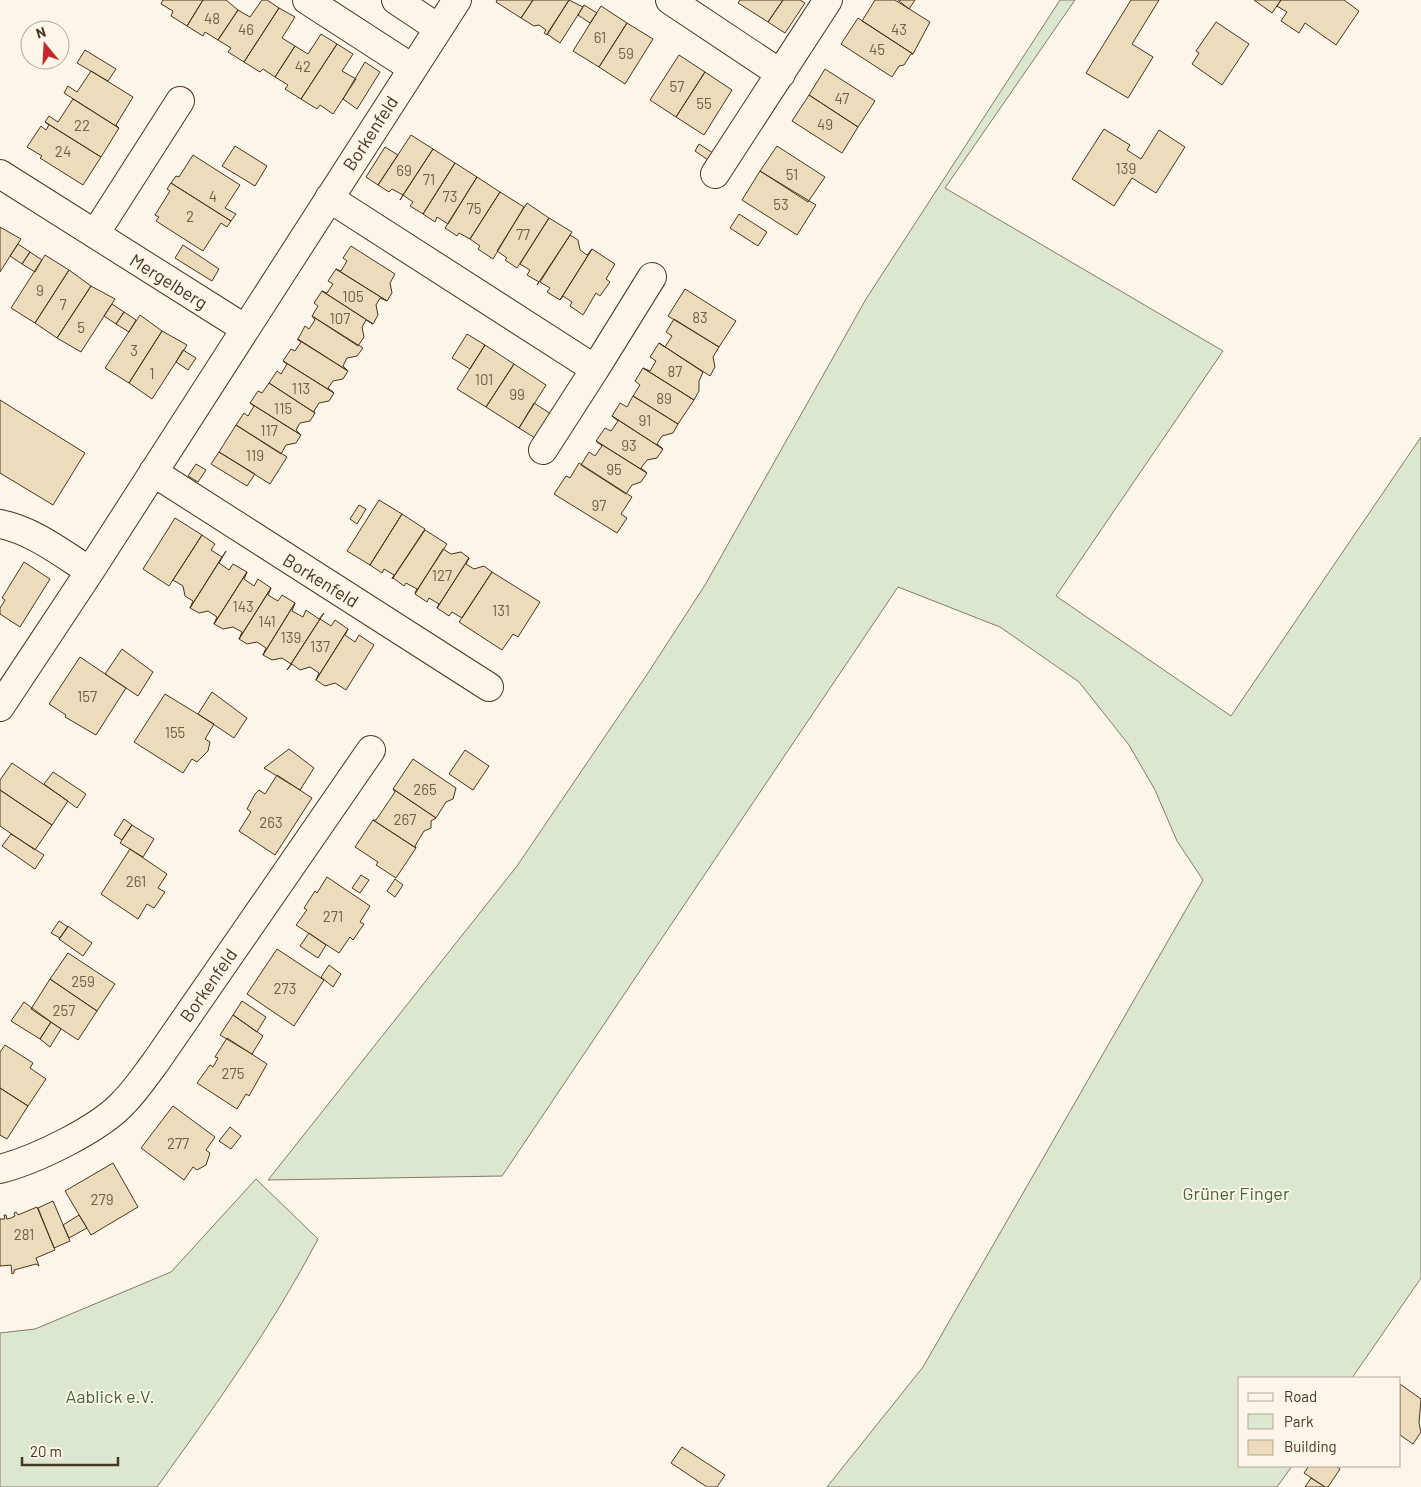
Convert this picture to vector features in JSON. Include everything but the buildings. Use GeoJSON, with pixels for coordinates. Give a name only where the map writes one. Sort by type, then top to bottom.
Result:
{"type":"FeatureCollection","features":[{"type":"Feature","properties":{"kind":"street"},"geometry":{"type":"LineString","coordinates":[[307,0],[412,68]]}},
{"type":"Feature","properties":{"kind":"street"},"geometry":{"type":"LineString","coordinates":[[396,0],[438,28]]}},
{"type":"Feature","properties":{"kind":"street","name":"Borkenfeld"},"geometry":{"type":"LineString","coordinates":[[0,707],[90,571],[456,0]]}},
{"type":"Feature","properties":{"kind":"street"},"geometry":{"type":"LineString","coordinates":[[670,0],[781,74]]}},
{"type":"Feature","properties":{"kind":"street"},"geometry":{"type":"LineString","coordinates":[[716,174],[828,0]]}},
{"type":"Feature","properties":{"kind":"street"},"geometry":{"type":"LineString","coordinates":[[95,234],[180,101]]}},
{"type":"Feature","properties":{"kind":"street","name":"Mergelberg"},"geometry":{"type":"LineString","coordinates":[[0,174],[244,328]]}},
{"type":"Feature","properties":{"kind":"street"},"geometry":{"type":"LineString","coordinates":[[329,198],[595,370]]}},
{"type":"Feature","properties":{"kind":"street"},"geometry":{"type":"LineString","coordinates":[[543,450],[652,278]]}},
{"type":"Feature","properties":{"kind":"street","name":"Borkenfeld"},"geometry":{"type":"LineString","coordinates":[[153,472],[489,687]]}},
{"type":"Feature","properties":{"kind":"street"},"geometry":{"type":"LineString","coordinates":[[0,524],[17,528],[46,543],[90,571]]}},
{"type":"Feature","properties":{"kind":"street","name":"Borkenfeld"},"geometry":{"type":"LineString","coordinates":[[0,1169],[20,1164],[79,1135],[124,1103],[155,1063],[371,750]]}},
{"type":"Feature","properties":{"kind":"green space","name":"Grüner Finger"},"geometry":{"type":"Polygon","coordinates":[[[1060,0],[1075,0],[945,188],[1223,351],[1056,596],[1231,716],[1421,437],[1421,1278],[1353,1377],[1238,1377],[1238,1467],[1291,1467],[1277,1487],[827,1487],[923,1367],[1203,880],[1177,841],[1155,790],[1129,745],[1079,682],[1000,627],[898,587],[502,1176],[268,1180],[517,866],[646,676],[705,585],[866,299],[1060,0]]]}},
{"type":"Feature","properties":{"kind":"green space","name":"Aablick e.V."},"geometry":{"type":"Polygon","coordinates":[[[256,1179],[318,1239],[262,1335],[157,1487],[0,1487],[0,1333],[35,1329],[171,1272],[256,1179]]]}}]}
